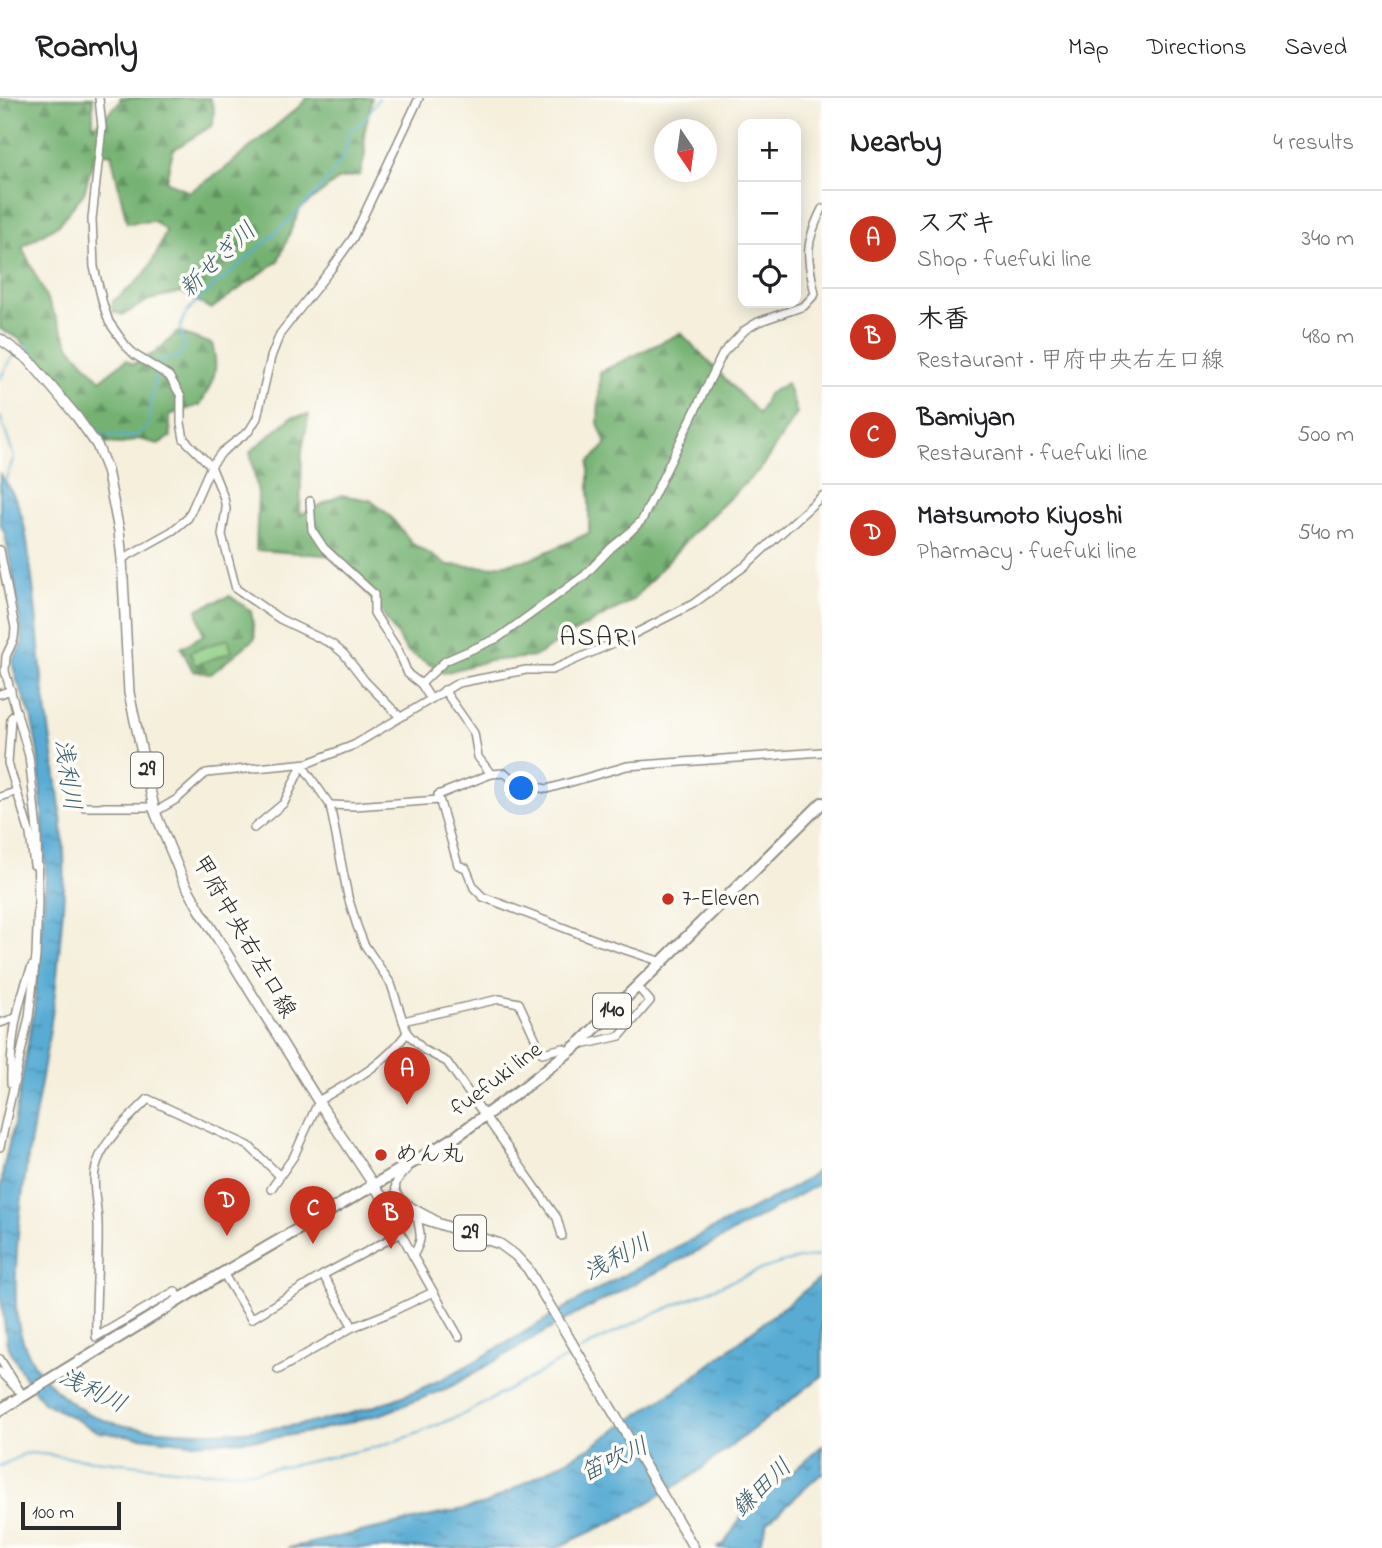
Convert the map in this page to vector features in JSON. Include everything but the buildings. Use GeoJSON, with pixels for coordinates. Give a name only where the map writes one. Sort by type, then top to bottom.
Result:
{"type":"FeatureCollection","features":[{"type":"Feature","properties":{"kind":"highway","name":"fuefuki line"},"geometry":{"type":"LineString","coordinates":[[0,1410],[179,1299],[450,1140],[484,1117],[581,1042],[822,803]]}},
{"type":"Feature","properties":{"kind":"main road","name":"甲府中央右左口線"},"geometry":{"type":"LineString","coordinates":[[0,339],[29,360],[78,417],[97,445],[107,470],[122,559],[129,693],[155,809],[183,880],[200,910],[372,1184],[392,1205],[489,1240],[507,1249],[528,1269],[694,1548]]}},
{"type":"Feature","properties":{"kind":"street"},"geometry":{"type":"LineString","coordinates":[[99,98],[102,127],[92,219],[94,267],[106,313],[115,333],[126,346],[135,355],[169,376],[181,396],[184,439],[211,466],[224,498],[226,509],[222,535],[236,589],[291,625],[338,649],[399,716]]}},
{"type":"Feature","properties":{"kind":"street"},"geometry":{"type":"LineString","coordinates":[[122,559],[172,531],[188,518],[211,466],[222,452],[249,431],[257,418],[271,357],[280,334],[353,238],[419,98]]}},
{"type":"Feature","properties":{"kind":"street"},"geometry":{"type":"LineString","coordinates":[[421,684],[445,661],[498,638],[585,575],[642,520],[712,371],[723,354],[745,330],[758,321],[804,306],[815,294],[807,258],[812,230],[822,209]]}},
{"type":"Feature","properties":{"kind":"street"},"geometry":{"type":"LineString","coordinates":[[84,807],[155,809],[177,799],[205,773],[274,765],[302,765],[354,745],[458,683],[526,670],[552,670],[634,634],[693,604],[745,566],[822,496]]}},
{"type":"Feature","properties":{"kind":"street"},"geometry":{"type":"LineString","coordinates":[[310,501],[312,530],[324,548],[374,594],[374,613],[398,650],[408,674],[421,684],[430,698]]}},
{"type":"Feature","properties":{"kind":"street"},"geometry":{"type":"LineString","coordinates":[[0,550],[15,628],[14,639],[6,656],[5,671],[29,756],[39,865],[36,956],[29,1017],[0,1147]]}},
{"type":"Feature","properties":{"kind":"street"},"geometry":{"type":"LineString","coordinates":[[0,694],[11,690]]}},
{"type":"Feature","properties":{"kind":"street"},"geometry":{"type":"LineString","coordinates":[[444,690],[474,733],[478,757],[491,774]]}},
{"type":"Feature","properties":{"kind":"street"},"geometry":{"type":"LineString","coordinates":[[17,712],[11,718],[8,764],[30,834],[34,865],[39,865]]}},
{"type":"Feature","properties":{"kind":"street"},"geometry":{"type":"LineString","coordinates":[[662,962],[483,897],[474,888],[466,869],[458,865],[438,795],[491,774],[505,773],[518,784],[547,789],[626,766],[822,752]]}},
{"type":"Feature","properties":{"kind":"street"},"geometry":{"type":"LineString","coordinates":[[302,765],[330,805],[348,897],[357,926],[364,944],[391,984],[407,1033],[424,1051],[447,1062],[556,1218],[562,1236]]}},
{"type":"Feature","properties":{"kind":"street"},"geometry":{"type":"LineString","coordinates":[[254,828],[284,803],[302,765]]}},
{"type":"Feature","properties":{"kind":"street"},"geometry":{"type":"LineString","coordinates":[[0,797],[15,792]]}},
{"type":"Feature","properties":{"kind":"street"},"geometry":{"type":"LineString","coordinates":[[330,805],[439,800]]}},
{"type":"Feature","properties":{"kind":"street"},"geometry":{"type":"LineString","coordinates":[[11,1096],[10,1060],[15,1018],[36,956]]}},
{"type":"Feature","properties":{"kind":"street"},"geometry":{"type":"LineString","coordinates":[[581,1042],[586,1044],[620,1036],[650,1001],[637,986]]}},
{"type":"Feature","properties":{"kind":"street"},"geometry":{"type":"LineString","coordinates":[[403,1021],[499,999],[519,1003],[542,1053],[563,1048],[567,1053]]}},
{"type":"Feature","properties":{"kind":"street"},"geometry":{"type":"LineString","coordinates":[[0,1023],[15,1018]]}},
{"type":"Feature","properties":{"kind":"street"},"geometry":{"type":"LineString","coordinates":[[271,1189],[293,1156],[319,1102],[394,1051],[407,1033]]}},
{"type":"Feature","properties":{"kind":"street"},"geometry":{"type":"LineString","coordinates":[[179,1299],[174,1291],[96,1337],[99,1248],[95,1172],[104,1149],[113,1136],[148,1098],[250,1146],[280,1176]]}},
{"type":"Feature","properties":{"kind":"street"},"geometry":{"type":"LineString","coordinates":[[445,1224],[407,1205],[398,1196],[396,1185],[405,1172],[423,1162],[450,1140]]}},
{"type":"Feature","properties":{"kind":"street"},"geometry":{"type":"LineString","coordinates":[[413,1256],[422,1233],[417,1216]]}},
{"type":"Feature","properties":{"kind":"street"},"geometry":{"type":"LineString","coordinates":[[393,1218],[459,1337]]}},
{"type":"Feature","properties":{"kind":"street"},"geometry":{"type":"LineString","coordinates":[[223,1273],[250,1319],[323,1275],[401,1233]]}},
{"type":"Feature","properties":{"kind":"street"},"geometry":{"type":"LineString","coordinates":[[323,1275],[353,1327]]}},
{"type":"Feature","properties":{"kind":"street"},"geometry":{"type":"LineString","coordinates":[[278,1370],[353,1327],[433,1292]]}},
{"type":"Feature","properties":{"kind":"street"},"geometry":{"type":"LineString","coordinates":[[0,1359],[24,1393]]}},
{"type":"Feature","properties":{"kind":"street"},"geometry":{"type":"LineString","coordinates":[[0,1372],[24,1393]]}},
{"type":"Feature","properties":{"kind":"green space"},"geometry":{"type":"Polygon","coordinates":[[[0,98],[93,98],[93,127],[120,102],[120,98],[210,98],[214,108],[213,125],[173,150],[166,181],[189,192],[222,171],[306,98],[372,98],[364,134],[365,155],[360,175],[339,179],[300,209],[278,261],[211,309],[181,292],[149,300],[123,315],[112,311],[113,301],[146,271],[166,231],[154,221],[127,223],[111,153],[95,154],[84,193],[59,224],[22,247],[70,347],[100,380],[126,360],[133,364],[155,353],[178,332],[212,344],[215,369],[205,397],[200,405],[169,415],[171,437],[158,444],[138,439],[122,444],[105,443],[20,339],[0,329],[0,98]]]}},
{"type":"Feature","properties":{"kind":"green space"},"geometry":{"type":"Polygon","coordinates":[[[681,333],[759,414],[768,394],[787,383],[797,413],[761,468],[692,534],[633,600],[534,657],[487,661],[444,673],[407,651],[378,607],[337,556],[256,550],[258,493],[250,452],[292,417],[309,415],[302,450],[300,515],[341,495],[370,500],[388,514],[413,544],[448,565],[489,567],[531,559],[589,533],[589,462],[606,445],[598,423],[600,372],[681,333]]]}},
{"type":"Feature","properties":{"kind":"green space"},"geometry":{"type":"Polygon","coordinates":[[[230,596],[251,611],[255,638],[211,674],[193,671],[181,648],[203,635],[197,609],[230,596]]]}},
{"type":"Feature","properties":{"kind":"green space"},"geometry":{"type":"Polygon","coordinates":[[[228,639],[232,652],[195,665],[190,652],[228,639]]]}},
{"type":"Feature","properties":{"kind":"water"},"geometry":{"type":"Polygon","coordinates":[[[0,474],[18,504],[27,538],[60,808],[64,866],[62,923],[53,1008],[19,1219],[16,1305],[26,1350],[42,1375],[63,1396],[88,1413],[124,1426],[210,1432],[278,1428],[377,1406],[457,1371],[603,1286],[794,1187],[822,1168],[822,1182],[569,1318],[450,1387],[382,1414],[315,1431],[266,1439],[190,1443],[99,1432],[43,1402],[24,1377],[7,1344],[0,1291],[0,1200],[3,1169],[14,1124],[34,1009],[46,875],[38,753],[31,715],[12,662],[23,643],[5,534],[0,523],[0,474]]]}},
{"type":"Feature","properties":{"kind":"water","name":"笛吹川"},"geometry":{"type":"Polygon","coordinates":[[[822,1277],[822,1376],[692,1476],[629,1514],[556,1548],[288,1548],[486,1504],[589,1448],[691,1379],[822,1277]]]}},
{"type":"Feature","properties":{"kind":"water"},"geometry":{"type":"Polygon","coordinates":[[[822,1446],[822,1473],[768,1522],[758,1548],[716,1548],[724,1544],[743,1515],[822,1446]]]}},
{"type":"Feature","properties":{"kind":"waterway","name":"新せぎ川"},"geometry":{"type":"LineString","coordinates":[[159,366],[162,359],[177,358],[185,347],[181,326],[192,306],[271,237],[326,182],[345,152],[348,131],[362,123],[379,98]]}},
{"type":"Feature","properties":{"kind":"waterway","name":"新せぎ川"},"geometry":{"type":"LineString","coordinates":[[22,349],[26,345],[101,435],[133,437],[148,427],[157,372]]}},
{"type":"Feature","properties":{"kind":"waterway","name":"新せぎ川"},"geometry":{"type":"LineString","coordinates":[[0,379],[15,355]]}},
{"type":"Feature","properties":{"kind":"waterway","name":"新せぎ川"},"geometry":{"type":"LineString","coordinates":[[0,416],[14,457],[5,481]]}},
{"type":"Feature","properties":{"kind":"waterway"},"geometry":{"type":"LineString","coordinates":[[581,1350],[611,1334],[747,1275],[791,1260],[822,1256]]}},
{"type":"Feature","properties":{"kind":"waterway"},"geometry":{"type":"LineString","coordinates":[[0,1466],[32,1453],[201,1472],[257,1471],[289,1466],[376,1447],[411,1436],[466,1413],[574,1354]]}},
{"type":"Feature","properties":{"kind":"place","name":"7-Eleven"},"geometry":{"type":"Point","coordinates":[668,899]}},
{"type":"Feature","properties":{"kind":"place","name":"スズキ"},"geometry":{"type":"Point","coordinates":[407,1105]}},
{"type":"Feature","properties":{"kind":"place","name":"めん丸"},"geometry":{"type":"Point","coordinates":[381,1155]}},
{"type":"Feature","properties":{"kind":"place","name":"Matsumoto Kiyoshi"},"geometry":{"type":"Point","coordinates":[227,1236]}},
{"type":"Feature","properties":{"kind":"place","name":"Bamiyan"},"geometry":{"type":"Point","coordinates":[313,1244]}},
{"type":"Feature","properties":{"kind":"place","name":"木香"},"geometry":{"type":"Point","coordinates":[391,1249]}},
{"type":"Feature","properties":{"kind":"district","name":"ASARI"},"geometry":{"type":"Point","coordinates":[599,639]}},
{"type":"Feature","properties":{"kind":"water label","name":"浅利川"},"geometry":{"type":"Point","coordinates":[66,775]}},
{"type":"Feature","properties":{"kind":"water label","name":"浅利川"},"geometry":{"type":"Point","coordinates":[618,1259]}},
{"type":"Feature","properties":{"kind":"water label","name":"浅利川"},"geometry":{"type":"Point","coordinates":[92,1392]}},
{"type":"Feature","properties":{"kind":"water label","name":"鎌田川"},"geometry":{"type":"Point","coordinates":[763,1489]}}]}
